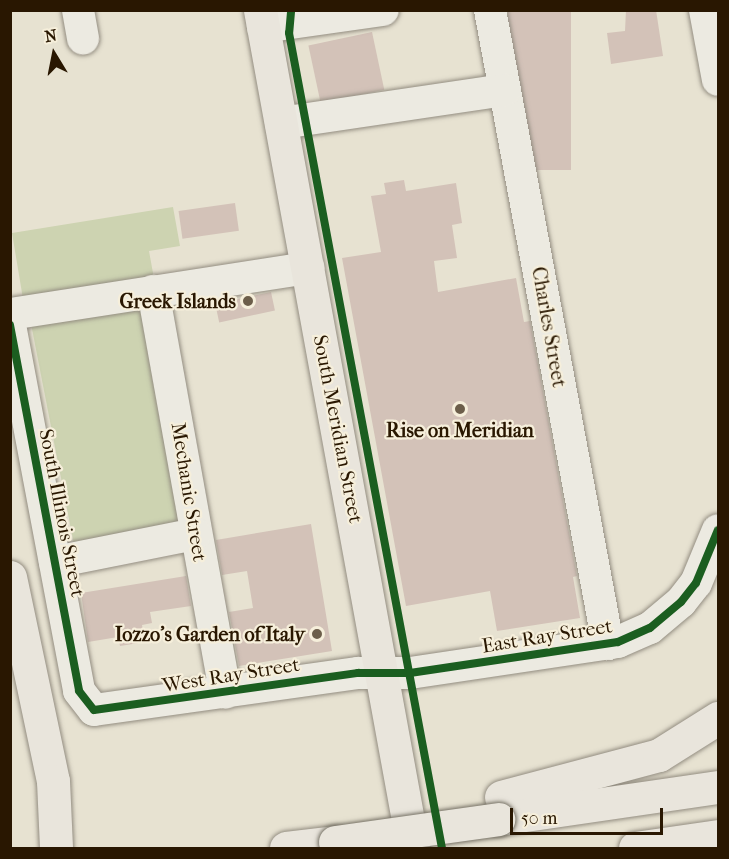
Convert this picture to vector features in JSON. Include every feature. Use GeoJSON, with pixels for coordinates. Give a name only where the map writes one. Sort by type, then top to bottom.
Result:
{"type":"FeatureCollection","features":[{"type":"Feature","properties":{"kind":"main road","name":"South Meridian Street"},"geometry":{"type":"LineString","coordinates":[[262,19],[413,849]]}},
{"type":"Feature","properties":{"kind":"main road"},"geometry":{"type":"LineString","coordinates":[[10,577],[53,781],[56,849]]}},
{"type":"Feature","properties":{"kind":"main road"},"geometry":{"type":"LineString","coordinates":[[286,849],[378,836],[499,808],[659,755],[718,718]]}},
{"type":"Feature","properties":{"kind":"main road"},"geometry":{"type":"LineString","coordinates":[[499,808],[718,786]]}},
{"type":"Feature","properties":{"kind":"main road"},"geometry":{"type":"LineString","coordinates":[[635,849],[718,836]]}},
{"type":"Feature","properties":{"kind":"street"},"geometry":{"type":"LineString","coordinates":[[262,19],[383,10]]}},
{"type":"Feature","properties":{"kind":"street","name":"Charles Street"},"geometry":{"type":"LineString","coordinates":[[490,10],[608,644]]}},
{"type":"Feature","properties":{"kind":"street"},"geometry":{"type":"LineString","coordinates":[[705,10],[718,80]]}},
{"type":"Feature","properties":{"kind":"street"},"geometry":{"type":"LineString","coordinates":[[281,123],[505,90]]}},
{"type":"Feature","properties":{"kind":"street"},"geometry":{"type":"LineString","coordinates":[[10,314],[308,268]]}},
{"type":"Feature","properties":{"kind":"street","name":"Mechanic Street"},"geometry":{"type":"LineString","coordinates":[[153,291],[225,693]]}},
{"type":"Feature","properties":{"kind":"street","name":"South Illinois Street"},"geometry":{"type":"LineString","coordinates":[[10,325],[79,691],[87,705]]}},
{"type":"Feature","properties":{"kind":"street","name":"East Ray Street"},"geometry":{"type":"LineString","coordinates":[[381,671],[410,673],[608,644],[660,621],[696,583],[718,530]]}},
{"type":"Feature","properties":{"kind":"street"},"geometry":{"type":"LineString","coordinates":[[55,562],[195,534]]}},
{"type":"Feature","properties":{"kind":"street","name":"West Ray Street"},"geometry":{"type":"LineString","coordinates":[[87,705],[102,712],[381,671]]}},
{"type":"Feature","properties":{"kind":"green space"},"geometry":{"type":"Polygon","coordinates":[[[173,207],[180,246],[149,251],[155,284],[24,305],[12,233],[173,207]]]}},
{"type":"Feature","properties":{"kind":"green space"},"geometry":{"type":"Polygon","coordinates":[[[144,297],[190,532],[76,554],[30,319],[144,297]]]}},
{"type":"Feature","properties":{"kind":"building"},"geometry":{"type":"Polygon","coordinates":[[[508,10],[571,10],[571,170],[508,170],[508,10]]]}},
{"type":"Feature","properties":{"kind":"building"},"geometry":{"type":"Polygon","coordinates":[[[626,10],[656,10],[663,56],[611,64],[607,33],[625,31],[626,10]]]}},
{"type":"Feature","properties":{"kind":"building"},"geometry":{"type":"Polygon","coordinates":[[[372,32],[384,90],[321,103],[308,46],[372,32]]]}},
{"type":"Feature","properties":{"kind":"building","name":"Rise on Meridian"},"geometry":{"type":"Polygon","coordinates":[[[404,180],[406,191],[456,183],[462,223],[452,225],[457,258],[434,261],[438,292],[516,278],[524,322],[530,321],[577,576],[573,577],[580,618],[497,631],[490,591],[406,606],[342,258],[381,252],[371,196],[386,194],[384,183],[404,180]]]}},
{"type":"Feature","properties":{"kind":"building"},"geometry":{"type":"Polygon","coordinates":[[[235,203],[239,231],[182,239],[179,211],[235,203]]]}},
{"type":"Feature","properties":{"kind":"building"},"geometry":{"type":"Polygon","coordinates":[[[271,292],[275,311],[219,322],[215,304],[271,292]]]}},
{"type":"Feature","properties":{"kind":"building"},"geometry":{"type":"Polygon","coordinates":[[[311,524],[332,651],[239,666],[229,612],[253,608],[247,571],[222,575],[216,540],[311,524]]]}},
{"type":"Feature","properties":{"kind":"building"},"geometry":{"type":"Polygon","coordinates":[[[186,576],[191,606],[150,612],[152,623],[142,625],[145,642],[120,646],[118,637],[88,642],[81,593],[186,576]]]}},
{"type":"Feature","properties":{"kind":"cycle path"},"geometry":{"type":"LineString","coordinates":[[291,12],[289,33],[442,848]]}},
{"type":"Feature","properties":{"kind":"cycle path"},"geometry":{"type":"LineString","coordinates":[[10,325],[79,691],[94,710],[358,673],[410,673],[618,642],[650,628],[681,602],[696,583],[718,530]]}},
{"type":"Feature","properties":{"kind":"place","name":"Greek Islands"},"geometry":{"type":"Point","coordinates":[248,301]}},
{"type":"Feature","properties":{"kind":"place","name":"Rise on Meridian"},"geometry":{"type":"Point","coordinates":[460,409]}},
{"type":"Feature","properties":{"kind":"place","name":"Iozzo's Garden of Italy"},"geometry":{"type":"Point","coordinates":[317,634]}}]}
